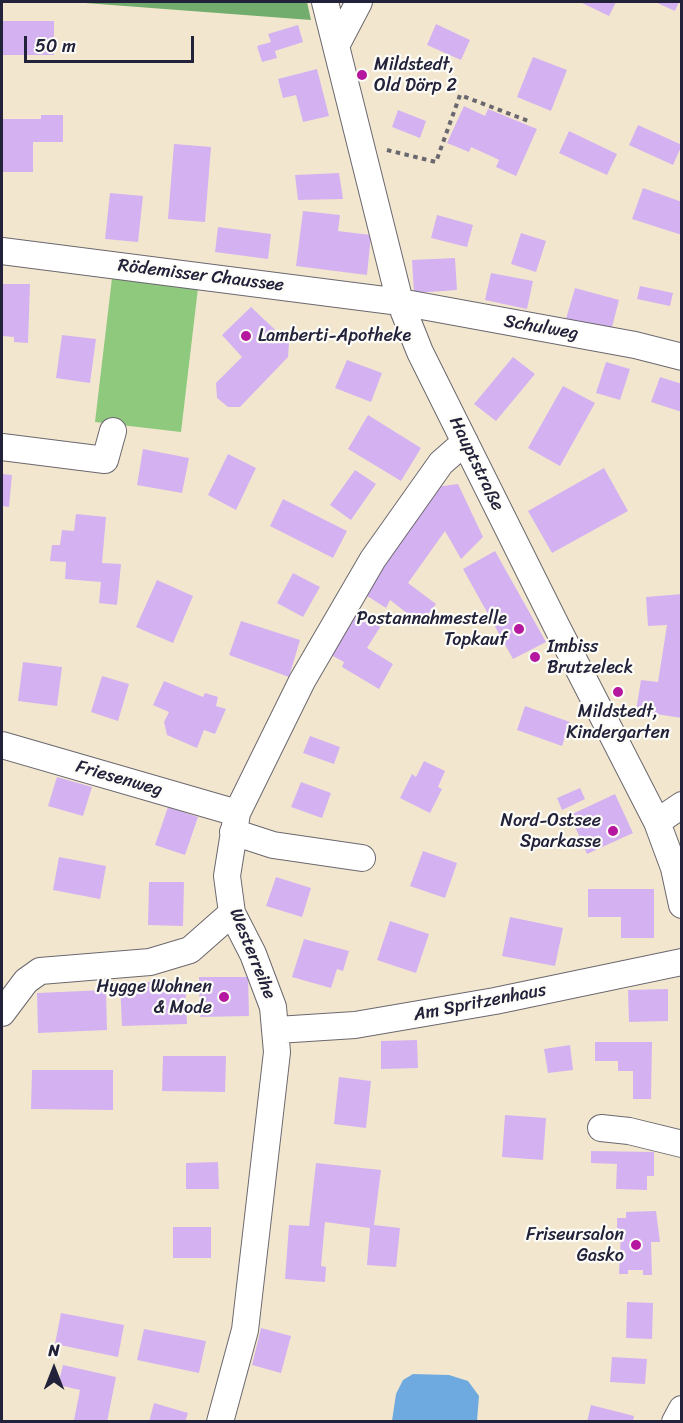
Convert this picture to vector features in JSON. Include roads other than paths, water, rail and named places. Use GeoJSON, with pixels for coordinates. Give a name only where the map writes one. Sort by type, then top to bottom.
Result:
{"type":"FeatureCollection","features":[{"type":"Feature","properties":{"kind":"street","name":"Hauptstraße"},"geometry":{"type":"LineString","coordinates":[[326,2],[400,302],[420,352],[556,627],[657,822],[675,868],[681,905]]}},
{"type":"Feature","properties":{"kind":"street"},"geometry":{"type":"LineString","coordinates":[[336,44],[359,2]]}},
{"type":"Feature","properties":{"kind":"street","name":"Rödemisser Chaussee"},"geometry":{"type":"LineString","coordinates":[[2,251],[400,302]]}},
{"type":"Feature","properties":{"kind":"street","name":"Schulweg"},"geometry":{"type":"LineString","coordinates":[[400,302],[635,345],[681,357]]}},
{"type":"Feature","properties":{"kind":"street"},"geometry":{"type":"LineString","coordinates":[[2,447],[105,460],[113,430]]}},
{"type":"Feature","properties":{"kind":"street","name":"Westerreihe"},"geometry":{"type":"LineString","coordinates":[[220,1422],[245,1330],[277,1030],[273,1006],[257,964],[232,912],[227,876],[235,822],[302,681],[373,559],[441,463],[465,442]]}},
{"type":"Feature","properties":{"kind":"street","name":"Friesenweg"},"geometry":{"type":"LineString","coordinates":[[2,745],[235,822],[273,844],[362,858]]}},
{"type":"Feature","properties":{"kind":"street"},"geometry":{"type":"LineString","coordinates":[[657,822],[681,805]]}},
{"type":"Feature","properties":{"kind":"street"},"geometry":{"type":"LineString","coordinates":[[2,1013],[26,981],[40,971],[150,962],[190,950],[232,912]]}},
{"type":"Feature","properties":{"kind":"street","name":"Am Spritzenhaus"},"geometry":{"type":"LineString","coordinates":[[277,1030],[367,1023],[495,1001],[681,962]]}},
{"type":"Feature","properties":{"kind":"street"},"geometry":{"type":"LineString","coordinates":[[601,1128],[629,1131],[681,1144]]}},
{"type":"Feature","properties":{"kind":"street"},"geometry":{"type":"LineString","coordinates":[[675,1422],[681,1409]]}},
{"type":"Feature","properties":{"kind":"water"},"geometry":{"type":"Polygon","coordinates":[[[413,1374],[449,1375],[468,1381],[479,1396],[477,1421],[392,1421],[396,1394],[403,1380],[413,1374]]]}},
{"type":"Feature","properties":{"kind":"place","name":"Mildstedt, Old Dörp 2"},"geometry":{"type":"Point","coordinates":[362,75]}},
{"type":"Feature","properties":{"kind":"place","name":"Lamberti-Apotheke"},"geometry":{"type":"Point","coordinates":[246,336]}},
{"type":"Feature","properties":{"kind":"place","name":"Postannahmestelle Topkauf"},"geometry":{"type":"Point","coordinates":[519,629]}},
{"type":"Feature","properties":{"kind":"place","name":"Imbiss Brutzeleck"},"geometry":{"type":"Point","coordinates":[535,657]}},
{"type":"Feature","properties":{"kind":"place","name":"Mildstedt, Kindergarten"},"geometry":{"type":"Point","coordinates":[618,692]}},
{"type":"Feature","properties":{"kind":"place","name":"Nord-Ostsee Sparkasse"},"geometry":{"type":"Point","coordinates":[613,831]}},
{"type":"Feature","properties":{"kind":"place","name":"Hygge Wohnen & Mode"},"geometry":{"type":"Point","coordinates":[224,997]}},
{"type":"Feature","properties":{"kind":"place","name":"Friseursalon Gasko"},"geometry":{"type":"Point","coordinates":[636,1245]}}]}
